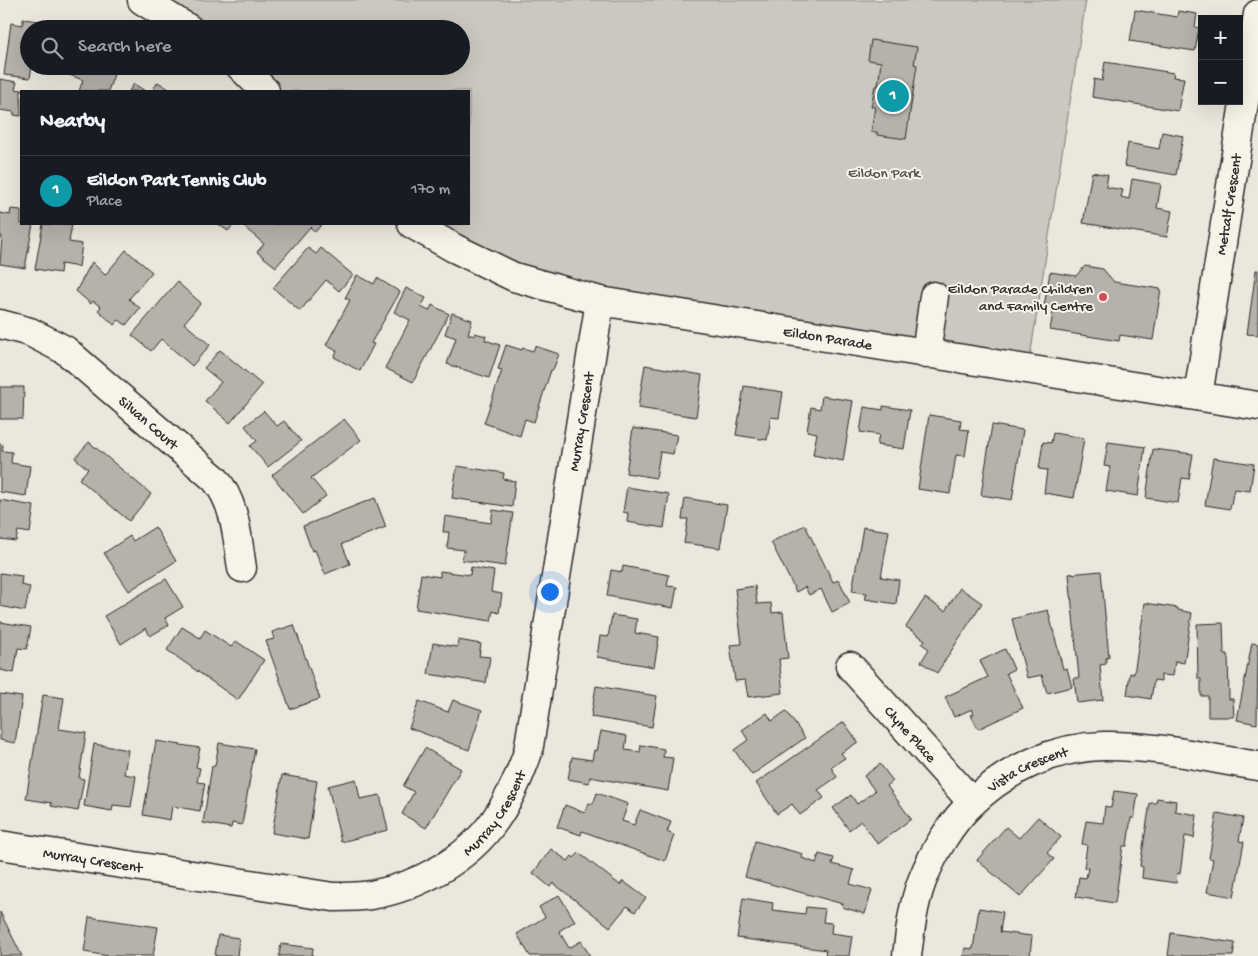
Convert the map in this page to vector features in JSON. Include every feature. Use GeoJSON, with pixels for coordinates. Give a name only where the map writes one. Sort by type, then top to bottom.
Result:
{"type":"FeatureCollection","features":[{"type":"Feature","properties":{"kind":"street"},"geometry":{"type":"LineString","coordinates":[[142,0],[175,20]]}},
{"type":"Feature","properties":{"kind":"street","name":"Metcalf Crescent"},"geometry":{"type":"LineString","coordinates":[[1198,396],[1250,115],[1258,14]]}},
{"type":"Feature","properties":{"kind":"street"},"geometry":{"type":"LineString","coordinates":[[249,75],[264,90]]}},
{"type":"Feature","properties":{"kind":"street","name":"Eildon Parade"},"geometry":{"type":"LineString","coordinates":[[414,225],[454,248],[514,277],[600,301],[1258,406]]}},
{"type":"Feature","properties":{"kind":"street"},"geometry":{"type":"LineString","coordinates":[[926,354],[934,296]]}},
{"type":"Feature","properties":{"kind":"street","name":"Murray Crescent"},"geometry":{"type":"LineString","coordinates":[[0,846],[333,897],[371,895],[428,876],[450,863],[474,844],[495,820],[517,780],[528,752],[600,301]]}},
{"type":"Feature","properties":{"kind":"street","name":"Silvan Court"},"geometry":{"type":"LineString","coordinates":[[0,324],[30,332],[65,350],[216,479],[223,488],[231,508],[242,568]]}},
{"type":"Feature","properties":{"kind":"street","name":"Clyne Place"},"geometry":{"type":"LineString","coordinates":[[850,666],[972,802]]}},
{"type":"Feature","properties":{"kind":"street","name":"Vista Crescent"},"geometry":{"type":"LineString","coordinates":[[907,956],[913,916],[922,882],[936,851],[951,827],[972,802],[998,782],[1024,767],[1057,754],[1103,746],[1138,748],[1258,766]]}},
{"type":"Feature","properties":{"kind":"green space","name":"Eildon Park"},"geometry":{"type":"Polygon","coordinates":[[[142,0],[1086,0],[1028,370],[601,301],[414,225],[470,225],[470,90],[264,90],[249,75],[470,75],[470,20],[174,20],[142,0]]]}},
{"type":"Feature","properties":{"kind":"building"},"geometry":{"type":"Polygon","coordinates":[[[1135,10],[1177,17],[1178,11],[1197,14],[1195,27],[1198,28],[1198,34],[1195,51],[1130,41],[1135,10]]]}},
{"type":"Feature","properties":{"kind":"building"},"geometry":{"type":"Polygon","coordinates":[[[11,23],[20,24],[20,75],[30,75],[30,78],[4,75],[11,23]]]}},
{"type":"Feature","properties":{"kind":"building"},"geometry":{"type":"Polygon","coordinates":[[[871,40],[917,47],[914,64],[917,65],[906,139],[877,135],[877,132],[871,132],[875,107],[871,107],[875,86],[878,86],[881,62],[868,60],[871,40]]]}},
{"type":"Feature","properties":{"kind":"building"},"geometry":{"type":"Polygon","coordinates":[[[1105,62],[1174,73],[1173,77],[1184,78],[1178,111],[1092,97],[1094,79],[1102,81],[1105,62]]]}},
{"type":"Feature","properties":{"kind":"building"},"geometry":{"type":"Polygon","coordinates":[[[70,75],[114,75],[108,90],[79,90],[83,80],[70,75]]]}},
{"type":"Feature","properties":{"kind":"building"},"geometry":{"type":"Polygon","coordinates":[[[0,79],[17,82],[15,89],[22,90],[20,90],[20,116],[14,115],[14,112],[0,110],[0,79]]]}},
{"type":"Feature","properties":{"kind":"building"},"geometry":{"type":"Polygon","coordinates":[[[158,82],[170,90],[153,90],[158,82]]]}},
{"type":"Feature","properties":{"kind":"building"},"geometry":{"type":"Polygon","coordinates":[[[134,84],[143,90],[130,90],[134,84]]]}},
{"type":"Feature","properties":{"kind":"building"},"geometry":{"type":"Polygon","coordinates":[[[1162,132],[1183,136],[1176,175],[1124,166],[1128,143],[1159,149],[1162,132]]]}},
{"type":"Feature","properties":{"kind":"building"},"geometry":{"type":"Polygon","coordinates":[[[1092,172],[1108,175],[1106,187],[1123,190],[1121,197],[1129,199],[1132,179],[1161,184],[1157,208],[1172,211],[1167,237],[1083,223],[1092,172]]]}},
{"type":"Feature","properties":{"kind":"building"},"geometry":{"type":"Polygon","coordinates":[[[11,209],[20,210],[20,225],[33,225],[25,268],[0,264],[2,236],[0,236],[0,213],[10,215],[11,209]]]}},
{"type":"Feature","properties":{"kind":"building"},"geometry":{"type":"Polygon","coordinates":[[[43,225],[72,225],[69,242],[82,244],[79,267],[61,264],[60,273],[35,269],[43,225]]]}},
{"type":"Feature","properties":{"kind":"building"},"geometry":{"type":"Polygon","coordinates":[[[219,225],[233,225],[228,231],[219,225]]]}},
{"type":"Feature","properties":{"kind":"building"},"geometry":{"type":"Polygon","coordinates":[[[245,225],[321,225],[315,232],[310,227],[276,267],[257,252],[264,244],[244,227],[245,225]]]}},
{"type":"Feature","properties":{"kind":"building"},"geometry":{"type":"Polygon","coordinates":[[[308,248],[316,254],[321,248],[353,275],[339,291],[326,280],[300,311],[273,288],[308,248]]]}},
{"type":"Feature","properties":{"kind":"building"},"geometry":{"type":"Polygon","coordinates":[[[126,250],[152,272],[129,299],[140,308],[126,325],[119,320],[114,325],[98,310],[101,307],[93,301],[91,304],[76,291],[92,262],[105,275],[126,250]]]}},
{"type":"Feature","properties":{"kind":"building","name":"Eildon Parade Children and Family Centre"},"geometry":{"type":"Polygon","coordinates":[[[1085,266],[1103,269],[1114,282],[1161,289],[1153,340],[1120,335],[1119,341],[1050,330],[1054,307],[1044,306],[1050,272],[1076,276],[1085,266]]]}},
{"type":"Feature","properties":{"kind":"building"},"geometry":{"type":"Polygon","coordinates":[[[1256,270],[1258,270],[1258,335],[1247,334],[1256,270]]]}},
{"type":"Feature","properties":{"kind":"building"},"geometry":{"type":"Polygon","coordinates":[[[357,275],[374,284],[377,278],[400,292],[371,343],[374,344],[360,371],[334,357],[337,351],[326,345],[350,300],[345,298],[357,275]]]}},
{"type":"Feature","properties":{"kind":"building"},"geometry":{"type":"Polygon","coordinates":[[[177,282],[201,303],[184,323],[210,345],[192,366],[161,339],[151,351],[132,335],[177,282]]]}},
{"type":"Feature","properties":{"kind":"building"},"geometry":{"type":"Polygon","coordinates":[[[406,288],[426,298],[421,307],[429,311],[432,305],[449,314],[413,382],[385,368],[410,320],[394,312],[406,288]]]}},
{"type":"Feature","properties":{"kind":"building"},"geometry":{"type":"Polygon","coordinates":[[[452,313],[472,320],[468,334],[475,336],[475,333],[486,336],[485,340],[500,345],[489,378],[447,364],[456,338],[445,334],[452,313]]]}},
{"type":"Feature","properties":{"kind":"building"},"geometry":{"type":"Polygon","coordinates":[[[506,345],[533,351],[535,346],[559,354],[553,370],[551,370],[534,422],[525,419],[520,436],[484,423],[502,370],[498,369],[506,345]]]}},
{"type":"Feature","properties":{"kind":"building"},"geometry":{"type":"Polygon","coordinates":[[[220,350],[262,385],[230,423],[205,401],[221,382],[204,368],[220,350]]]}},
{"type":"Feature","properties":{"kind":"building"},"geometry":{"type":"Polygon","coordinates":[[[645,365],[702,375],[696,417],[638,408],[645,365]]]}},
{"type":"Feature","properties":{"kind":"building"},"geometry":{"type":"Polygon","coordinates":[[[744,386],[783,392],[779,418],[771,417],[767,440],[736,435],[744,386]]]}},
{"type":"Feature","properties":{"kind":"building"},"geometry":{"type":"Polygon","coordinates":[[[0,387],[24,387],[23,419],[0,419],[0,387]]]}},
{"type":"Feature","properties":{"kind":"building"},"geometry":{"type":"Polygon","coordinates":[[[822,396],[853,401],[843,461],[813,455],[817,433],[807,431],[811,407],[820,409],[822,396]]]}},
{"type":"Feature","properties":{"kind":"building"},"geometry":{"type":"Polygon","coordinates":[[[883,406],[910,410],[904,449],[877,445],[879,435],[860,432],[864,407],[883,410],[883,406]]]}},
{"type":"Feature","properties":{"kind":"building"},"geometry":{"type":"Polygon","coordinates":[[[264,411],[277,426],[284,421],[301,441],[268,467],[250,446],[257,441],[245,426],[264,411]]]}},
{"type":"Feature","properties":{"kind":"building"},"geometry":{"type":"Polygon","coordinates":[[[929,415],[961,420],[960,429],[969,430],[965,456],[956,455],[950,494],[918,489],[929,415]]]}},
{"type":"Feature","properties":{"kind":"building"},"geometry":{"type":"Polygon","coordinates":[[[344,419],[361,440],[311,478],[326,496],[303,514],[272,475],[344,419]]]}},
{"type":"Feature","properties":{"kind":"building"},"geometry":{"type":"Polygon","coordinates":[[[992,425],[1023,430],[1012,500],[981,495],[992,425]]]}},
{"type":"Feature","properties":{"kind":"building"},"geometry":{"type":"Polygon","coordinates":[[[633,428],[677,435],[673,454],[660,452],[656,478],[626,473],[633,428]]]}},
{"type":"Feature","properties":{"kind":"building"},"geometry":{"type":"Polygon","coordinates":[[[1053,433],[1084,438],[1074,498],[1044,493],[1047,470],[1039,469],[1043,442],[1051,443],[1053,433]]]}},
{"type":"Feature","properties":{"kind":"building"},"geometry":{"type":"Polygon","coordinates":[[[89,442],[151,494],[129,521],[79,479],[88,469],[75,458],[89,442]]]}},
{"type":"Feature","properties":{"kind":"building"},"geometry":{"type":"Polygon","coordinates":[[[1108,442],[1145,447],[1138,496],[1106,491],[1110,467],[1104,466],[1108,442]]]}},
{"type":"Feature","properties":{"kind":"building"},"geometry":{"type":"Polygon","coordinates":[[[0,444],[3,445],[2,451],[12,452],[11,463],[30,466],[26,496],[0,492],[0,444]]]}},
{"type":"Feature","properties":{"kind":"building"},"geometry":{"type":"Polygon","coordinates":[[[1153,449],[1193,454],[1189,479],[1182,478],[1178,503],[1146,498],[1153,449]]]}},
{"type":"Feature","properties":{"kind":"building"},"geometry":{"type":"Polygon","coordinates":[[[1213,458],[1254,464],[1250,491],[1234,489],[1230,509],[1205,505],[1213,458]]]}},
{"type":"Feature","properties":{"kind":"building"},"geometry":{"type":"Polygon","coordinates":[[[457,466],[504,473],[503,479],[515,481],[512,507],[452,498],[457,466]]]}},
{"type":"Feature","properties":{"kind":"building"},"geometry":{"type":"Polygon","coordinates":[[[627,487],[669,494],[664,528],[627,522],[628,513],[623,512],[627,487]]]}},
{"type":"Feature","properties":{"kind":"building"},"geometry":{"type":"Polygon","coordinates":[[[375,498],[386,527],[342,544],[350,564],[325,574],[315,550],[312,551],[303,526],[375,498]]]}},
{"type":"Feature","properties":{"kind":"building"},"geometry":{"type":"Polygon","coordinates":[[[685,498],[727,505],[720,548],[684,543],[688,519],[682,519],[685,498]]]}},
{"type":"Feature","properties":{"kind":"building"},"geometry":{"type":"Polygon","coordinates":[[[0,500],[34,506],[30,533],[18,531],[16,541],[0,539],[0,500]]]}},
{"type":"Feature","properties":{"kind":"building"},"geometry":{"type":"Polygon","coordinates":[[[493,510],[513,513],[505,566],[462,560],[464,550],[447,548],[449,532],[443,532],[445,516],[491,523],[493,510]]]}},
{"type":"Feature","properties":{"kind":"building"},"geometry":{"type":"Polygon","coordinates":[[[805,525],[833,582],[839,580],[850,603],[832,612],[821,589],[809,595],[805,587],[796,592],[771,542],[805,525]]]}},
{"type":"Feature","properties":{"kind":"building"},"geometry":{"type":"Polygon","coordinates":[[[155,527],[176,561],[129,591],[104,553],[130,536],[133,541],[155,527]]]}},
{"type":"Feature","properties":{"kind":"building"},"geometry":{"type":"Polygon","coordinates":[[[863,527],[889,531],[881,577],[899,580],[896,604],[865,599],[867,593],[852,591],[863,527]]]}},
{"type":"Feature","properties":{"kind":"building"},"geometry":{"type":"Polygon","coordinates":[[[623,566],[669,575],[667,586],[677,587],[673,608],[607,596],[611,570],[622,572],[623,566]]]}},
{"type":"Feature","properties":{"kind":"building"},"geometry":{"type":"Polygon","coordinates":[[[471,567],[494,571],[491,592],[502,594],[499,613],[493,611],[491,621],[416,609],[421,574],[440,577],[440,571],[470,575],[471,567]]]}},
{"type":"Feature","properties":{"kind":"building"},"geometry":{"type":"Polygon","coordinates":[[[1101,571],[1109,657],[1106,658],[1106,664],[1100,665],[1103,700],[1077,703],[1074,678],[1079,678],[1069,574],[1101,571]]]}},
{"type":"Feature","properties":{"kind":"building"},"geometry":{"type":"Polygon","coordinates":[[[0,573],[22,576],[21,585],[30,587],[25,611],[0,606],[0,573]]]}},
{"type":"Feature","properties":{"kind":"building"},"geometry":{"type":"Polygon","coordinates":[[[166,579],[183,607],[165,618],[169,625],[150,636],[146,628],[121,644],[104,616],[166,579]]]}},
{"type":"Feature","properties":{"kind":"building"},"geometry":{"type":"Polygon","coordinates":[[[755,586],[757,604],[771,603],[772,613],[783,612],[788,658],[779,659],[783,693],[748,697],[745,680],[735,681],[730,645],[742,644],[735,589],[755,586]]]}},
{"type":"Feature","properties":{"kind":"building"},"geometry":{"type":"Polygon","coordinates":[[[960,588],[982,603],[937,673],[921,662],[929,649],[922,644],[925,640],[906,627],[925,598],[945,611],[960,588]]]}},
{"type":"Feature","properties":{"kind":"building"},"geometry":{"type":"Polygon","coordinates":[[[1145,603],[1178,608],[1178,610],[1192,613],[1184,663],[1175,661],[1173,676],[1161,675],[1161,681],[1154,680],[1151,699],[1127,695],[1130,673],[1134,674],[1145,603]]]}},
{"type":"Feature","properties":{"kind":"building"},"geometry":{"type":"Polygon","coordinates":[[[1048,610],[1063,669],[1067,668],[1072,687],[1047,693],[1042,675],[1027,678],[1012,619],[1048,610]]]}},
{"type":"Feature","properties":{"kind":"building"},"geometry":{"type":"Polygon","coordinates":[[[612,615],[637,619],[635,633],[659,637],[654,667],[597,657],[600,636],[608,637],[612,615]]]}},
{"type":"Feature","properties":{"kind":"building"},"geometry":{"type":"Polygon","coordinates":[[[0,622],[31,627],[27,649],[18,648],[14,673],[0,670],[0,622]]]}},
{"type":"Feature","properties":{"kind":"building"},"geometry":{"type":"Polygon","coordinates":[[[1223,623],[1224,654],[1228,654],[1229,699],[1233,699],[1234,717],[1208,717],[1208,696],[1201,696],[1201,679],[1198,679],[1197,624],[1223,623]]]}},
{"type":"Feature","properties":{"kind":"building"},"geometry":{"type":"Polygon","coordinates":[[[294,625],[320,699],[290,709],[266,641],[274,639],[272,632],[294,625]]]}},
{"type":"Feature","properties":{"kind":"building"},"geometry":{"type":"Polygon","coordinates":[[[182,627],[200,638],[205,630],[231,647],[236,641],[264,660],[238,700],[167,650],[182,627]]]}},
{"type":"Feature","properties":{"kind":"building"},"geometry":{"type":"Polygon","coordinates":[[[458,640],[481,644],[479,656],[490,657],[486,683],[428,674],[433,643],[457,647],[458,640]]]}},
{"type":"Feature","properties":{"kind":"building"},"geometry":{"type":"Polygon","coordinates":[[[1252,643],[1258,644],[1257,724],[1237,720],[1252,643]]]}},
{"type":"Feature","properties":{"kind":"building"},"geometry":{"type":"Polygon","coordinates":[[[1005,649],[1014,669],[1006,673],[1023,708],[978,729],[971,715],[974,714],[972,709],[954,717],[945,697],[988,677],[980,661],[1005,649]]]}},
{"type":"Feature","properties":{"kind":"building"},"geometry":{"type":"Polygon","coordinates":[[[596,686],[657,696],[652,727],[591,717],[596,686]]]}},
{"type":"Feature","properties":{"kind":"building"},"geometry":{"type":"Polygon","coordinates":[[[0,694],[22,697],[15,743],[0,740],[0,694]]]}},
{"type":"Feature","properties":{"kind":"building"},"geometry":{"type":"Polygon","coordinates":[[[43,695],[64,698],[59,729],[86,733],[79,778],[84,779],[78,811],[51,806],[52,803],[26,799],[43,695]]]}},
{"type":"Feature","properties":{"kind":"building"},"geometry":{"type":"Polygon","coordinates":[[[453,700],[482,710],[469,750],[409,728],[419,701],[448,712],[453,700]]]}},
{"type":"Feature","properties":{"kind":"building"},"geometry":{"type":"Polygon","coordinates":[[[786,711],[805,738],[752,775],[734,750],[748,740],[742,730],[767,713],[772,721],[786,711]]]}},
{"type":"Feature","properties":{"kind":"building"},"geometry":{"type":"Polygon","coordinates":[[[844,722],[858,742],[841,753],[845,758],[831,767],[837,777],[818,790],[824,798],[800,815],[792,804],[777,814],[756,783],[844,722]]]}},
{"type":"Feature","properties":{"kind":"building"},"geometry":{"type":"Polygon","coordinates":[[[601,731],[627,736],[625,750],[640,752],[641,745],[664,749],[663,757],[673,758],[668,791],[590,777],[589,783],[568,779],[572,757],[592,760],[594,750],[597,751],[601,731]]]}},
{"type":"Feature","properties":{"kind":"building"},"geometry":{"type":"Polygon","coordinates":[[[156,741],[200,748],[196,767],[200,768],[197,782],[205,783],[200,811],[172,806],[170,820],[143,815],[156,741]]]}},
{"type":"Feature","properties":{"kind":"building"},"geometry":{"type":"Polygon","coordinates":[[[219,743],[255,749],[242,825],[232,823],[231,828],[203,823],[212,766],[215,766],[219,743]]]}},
{"type":"Feature","properties":{"kind":"building"},"geometry":{"type":"Polygon","coordinates":[[[94,744],[128,750],[124,774],[136,776],[131,807],[113,805],[112,811],[84,806],[94,744]]]}},
{"type":"Feature","properties":{"kind":"building"},"geometry":{"type":"Polygon","coordinates":[[[425,748],[461,769],[426,828],[402,814],[414,792],[403,786],[425,748]]]}},
{"type":"Feature","properties":{"kind":"building"},"geometry":{"type":"Polygon","coordinates":[[[880,764],[893,781],[887,786],[911,819],[878,844],[861,821],[849,830],[833,808],[851,795],[857,804],[875,791],[864,776],[880,764]]]}},
{"type":"Feature","properties":{"kind":"building"},"geometry":{"type":"Polygon","coordinates":[[[282,775],[317,781],[308,839],[272,833],[282,775]]]}},
{"type":"Feature","properties":{"kind":"building"},"geometry":{"type":"Polygon","coordinates":[[[356,779],[360,799],[380,795],[388,830],[341,842],[328,786],[356,779]]]}},
{"type":"Feature","properties":{"kind":"building"},"geometry":{"type":"Polygon","coordinates":[[[1114,791],[1138,794],[1134,818],[1131,818],[1127,846],[1123,846],[1115,903],[1076,897],[1079,877],[1086,878],[1088,868],[1084,868],[1087,845],[1082,844],[1086,821],[1103,823],[1105,806],[1111,808],[1114,791]]]}},
{"type":"Feature","properties":{"kind":"building"},"geometry":{"type":"Polygon","coordinates":[[[597,793],[628,804],[622,821],[634,825],[640,810],[671,822],[667,832],[674,835],[665,861],[582,831],[581,835],[557,827],[565,805],[585,813],[589,803],[593,804],[597,793]]]}},
{"type":"Feature","properties":{"kind":"building"},"geometry":{"type":"Polygon","coordinates":[[[1157,798],[1176,801],[1175,811],[1197,815],[1194,838],[1185,836],[1180,874],[1177,873],[1176,883],[1142,878],[1143,867],[1140,866],[1150,803],[1156,803],[1157,798]]]}},
{"type":"Feature","properties":{"kind":"building"},"geometry":{"type":"Polygon","coordinates":[[[1217,813],[1243,818],[1239,841],[1244,842],[1234,897],[1207,892],[1213,859],[1209,858],[1217,813]]]}},
{"type":"Feature","properties":{"kind":"building"},"geometry":{"type":"Polygon","coordinates":[[[1038,817],[1061,837],[1047,853],[1054,859],[1020,897],[977,860],[1006,827],[1019,838],[1038,817]]]}},
{"type":"Feature","properties":{"kind":"building"},"geometry":{"type":"Polygon","coordinates":[[[755,841],[803,854],[802,858],[816,863],[819,854],[834,858],[832,864],[854,870],[850,884],[872,890],[865,914],[842,907],[843,904],[745,877],[755,841]]]}},
{"type":"Feature","properties":{"kind":"building"},"geometry":{"type":"Polygon","coordinates":[[[551,849],[568,861],[572,856],[574,858],[579,853],[620,885],[623,881],[646,898],[635,912],[627,906],[610,927],[553,883],[550,887],[533,873],[551,849]]]}},
{"type":"Feature","properties":{"kind":"building"},"geometry":{"type":"Polygon","coordinates":[[[559,895],[575,921],[559,931],[569,948],[581,941],[590,956],[530,956],[517,934],[545,917],[539,907],[559,895]]]}},
{"type":"Feature","properties":{"kind":"building"},"geometry":{"type":"Polygon","coordinates":[[[743,898],[773,903],[772,910],[805,914],[806,907],[825,909],[823,922],[832,923],[831,933],[852,936],[849,956],[825,956],[826,950],[737,938],[743,898]]]}},
{"type":"Feature","properties":{"kind":"building"},"geometry":{"type":"Polygon","coordinates":[[[979,908],[1003,912],[1000,932],[1032,936],[1030,955],[1037,956],[963,956],[965,948],[973,949],[979,908]]]}},
{"type":"Feature","properties":{"kind":"building"},"geometry":{"type":"Polygon","coordinates":[[[0,912],[22,956],[0,956],[0,912]]]}},
{"type":"Feature","properties":{"kind":"building"},"geometry":{"type":"Polygon","coordinates":[[[89,917],[158,927],[153,956],[109,956],[84,952],[89,917]]]}},
{"type":"Feature","properties":{"kind":"building"},"geometry":{"type":"Polygon","coordinates":[[[1171,933],[1235,943],[1233,956],[1168,956],[1171,933]]]}},
{"type":"Feature","properties":{"kind":"building"},"geometry":{"type":"Polygon","coordinates":[[[218,935],[239,938],[237,956],[215,956],[218,935]]]}},
{"type":"Feature","properties":{"kind":"building"},"geometry":{"type":"Polygon","coordinates":[[[281,944],[313,948],[312,956],[279,956],[281,944]]]}},
{"type":"Feature","properties":{"kind":"place","name":"Eildon Park Tennis Club"},"geometry":{"type":"Point","coordinates":[893,96]}},
{"type":"Feature","properties":{"kind":"place","name":"Eildon Parade Children and Family Centre"},"geometry":{"type":"Point","coordinates":[1103,297]}}]}
